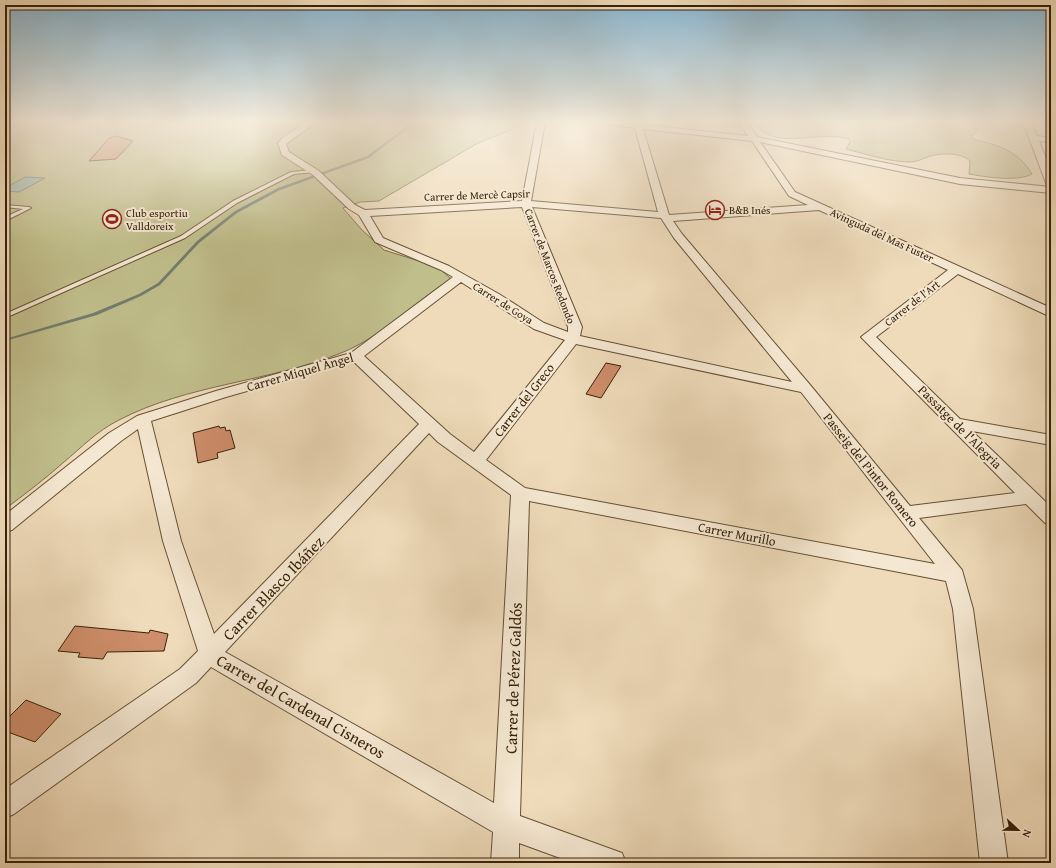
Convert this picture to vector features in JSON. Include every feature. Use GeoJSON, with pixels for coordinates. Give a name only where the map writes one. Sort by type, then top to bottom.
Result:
{"type":"FeatureCollection","features":[{"type":"Feature","properties":{"kind":"street","name":"Carrer de Goya"},"geometry":{"type":"LineString","coordinates":[[300,163],[327,183],[352,207],[363,213],[379,240],[445,268],[495,297],[539,326],[573,339],[806,389]]}},
{"type":"Feature","properties":{"kind":"street","name":"Carrer de Marcos Redondo"},"geometry":{"type":"LineString","coordinates":[[534,163],[526,204],[575,326],[573,339]]}},
{"type":"Feature","properties":{"kind":"street","name":"Passeig del Pintor Romero"},"geometry":{"type":"LineString","coordinates":[[650,163],[665,217],[678,236],[806,389],[907,513],[955,575],[963,609],[994,863]]}},
{"type":"Feature","properties":{"kind":"street","name":"Avinguda del Mas Fuster"},"geometry":{"type":"LineString","coordinates":[[771,163],[792,194],[1051,312]]}},
{"type":"Feature","properties":{"kind":"street"},"geometry":{"type":"LineString","coordinates":[[873,163],[960,181],[1051,190]]}},
{"type":"Feature","properties":{"kind":"street"},"geometry":{"type":"LineString","coordinates":[[1043,163],[1051,183]]}},
{"type":"Feature","properties":{"kind":"street","name":"Carrer de Mercè Capsir"},"geometry":{"type":"LineString","coordinates":[[363,213],[526,204],[665,217],[820,207]]}},
{"type":"Feature","properties":{"kind":"street","name":"Carrer de l'Art"},"geometry":{"type":"LineString","coordinates":[[868,337],[956,270]]}},
{"type":"Feature","properties":{"kind":"street","name":"Carrer Miquel Àngel"},"geometry":{"type":"LineString","coordinates":[[5,526],[115,437],[143,419],[214,396],[356,356],[416,312],[460,277]]}},
{"type":"Feature","properties":{"kind":"street","name":"Passatge de l'Alegria"},"geometry":{"type":"LineString","coordinates":[[868,337],[1051,518]]}},
{"type":"Feature","properties":{"kind":"street","name":"Carrer del Greco"},"geometry":{"type":"LineString","coordinates":[[476,461],[573,339]]}},
{"type":"Feature","properties":{"kind":"street"},"geometry":{"type":"LineString","coordinates":[[356,356],[444,438],[520,493]]}},
{"type":"Feature","properties":{"kind":"street","name":"Carrer del Cardenal Cisneros"},"geometry":{"type":"LineString","coordinates":[[143,419],[172,540],[210,655],[507,825],[612,863]]}},
{"type":"Feature","properties":{"kind":"street"},"geometry":{"type":"LineString","coordinates":[[955,423],[1051,440]]}},
{"type":"Feature","properties":{"kind":"street","name":"Carrer Blasco Ibáñez"},"geometry":{"type":"LineString","coordinates":[[5,805],[188,676],[210,655],[428,424]]}},
{"type":"Feature","properties":{"kind":"street","name":"Carrer Murillo"},"geometry":{"type":"LineString","coordinates":[[520,493],[955,575]]}},
{"type":"Feature","properties":{"kind":"street","name":"Carrer de Pérez Galdós"},"geometry":{"type":"LineString","coordinates":[[505,863],[520,493]]}},
{"type":"Feature","properties":{"kind":"street"},"geometry":{"type":"LineString","coordinates":[[907,513],[1030,496]]}},
{"type":"Feature","properties":{"kind":"lane"},"geometry":{"type":"LineString","coordinates":[[5,316],[183,237],[235,202],[293,173],[314,172]]}},
{"type":"Feature","properties":{"kind":"lane"},"geometry":{"type":"LineString","coordinates":[[5,206],[21,206],[29,208],[5,218]]}},
{"type":"Feature","properties":{"kind":"lane"},"geometry":{"type":"LineString","coordinates":[[5,210],[21,206]]}},
{"type":"Feature","properties":{"kind":"shaded area"},"geometry":{"type":"Polygon","coordinates":[[[5,163],[445,163],[379,201],[360,202],[343,208],[362,230],[384,250],[438,267],[451,279],[384,329],[341,353],[286,371],[173,398],[145,408],[111,424],[5,509],[5,163]]]}},
{"type":"Feature","properties":{"kind":"shaded area"},"geometry":{"type":"Polygon","coordinates":[[[970,163],[1023,163],[1032,174],[1018,178],[1010,178],[969,174],[970,163]]]}},
{"type":"Feature","properties":{"kind":"water"},"geometry":{"type":"Polygon","coordinates":[[[25,177],[45,178],[19,192],[5,191],[5,188],[25,177]]]}},
{"type":"Feature","properties":{"kind":"building"},"geometry":{"type":"Polygon","coordinates":[[[606,363],[621,366],[601,398],[586,394],[606,363]]]}},
{"type":"Feature","properties":{"kind":"building"},"geometry":{"type":"Polygon","coordinates":[[[219,426],[220,428],[225,427],[226,431],[230,430],[235,448],[217,453],[218,458],[198,463],[193,433],[219,426]]]}},
{"type":"Feature","properties":{"kind":"building"},"geometry":{"type":"Polygon","coordinates":[[[75,626],[149,633],[150,630],[168,634],[164,651],[107,652],[103,659],[78,657],[80,653],[58,651],[75,626]]]}},
{"type":"Feature","properties":{"kind":"building"},"geometry":{"type":"Polygon","coordinates":[[[26,700],[61,714],[35,742],[5,731],[5,721],[26,700]]]}},
{"type":"Feature","properties":{"kind":"waterway"},"geometry":{"type":"LineString","coordinates":[[5,340],[95,314],[140,295],[159,284],[198,242],[236,212],[279,189],[353,163]]}},
{"type":"Feature","properties":{"kind":"place","name":"B&B Inés"},"geometry":{"type":"Point","coordinates":[715,210]}},
{"type":"Feature","properties":{"kind":"place","name":"Club esportiu Valldoreix"},"geometry":{"type":"Point","coordinates":[112,219]}}]}
